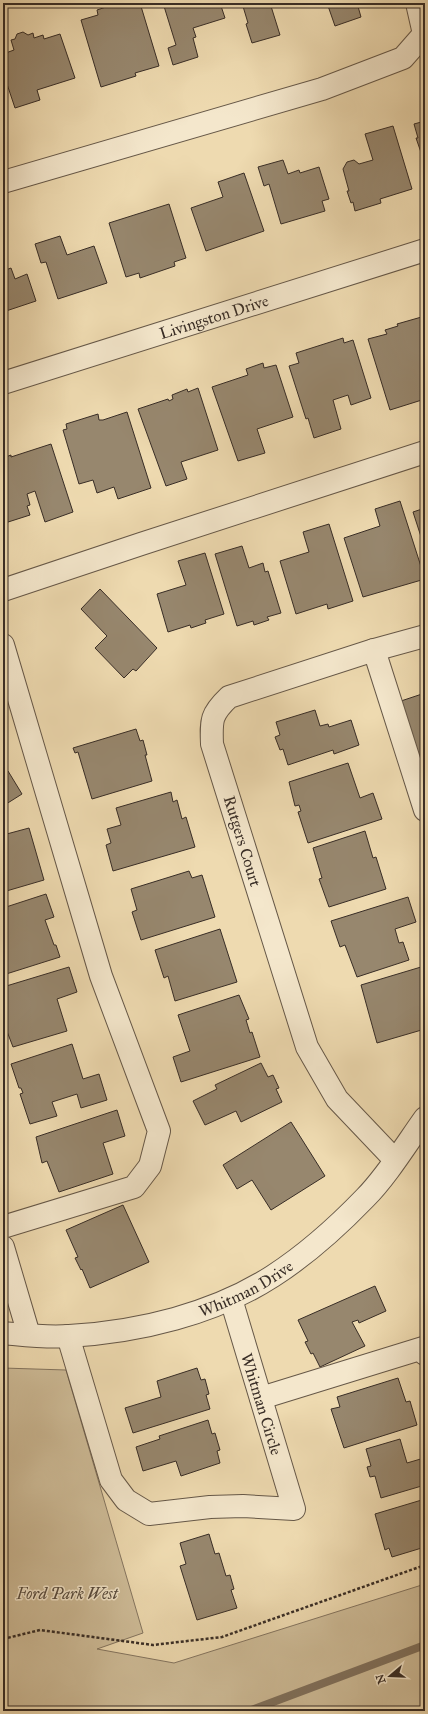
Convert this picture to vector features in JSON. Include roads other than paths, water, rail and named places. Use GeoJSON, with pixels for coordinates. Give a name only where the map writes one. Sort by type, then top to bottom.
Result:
{"type":"FeatureCollection","features":[{"type":"Feature","properties":{"kind":"street"},"geometry":{"type":"LineString","coordinates":[[3,182],[322,89],[403,58],[424,34],[416,3]]}},
{"type":"Feature","properties":{"kind":"street","name":"Livingston Drive"},"geometry":{"type":"LineString","coordinates":[[3,383],[425,250]]}},
{"type":"Feature","properties":{"kind":"street"},"geometry":{"type":"LineString","coordinates":[[3,590],[425,452]]}},
{"type":"Feature","properties":{"kind":"street","name":"Rutgers Court"},"geometry":{"type":"LineString","coordinates":[[395,1160],[337,1099],[307,1047],[212,744],[212,721],[218,708],[229,697],[374,650],[425,636]]}},
{"type":"Feature","properties":{"kind":"street"},"geometry":{"type":"LineString","coordinates":[[3,645],[101,976],[159,1131],[150,1166],[134,1187],[3,1227]]}},
{"type":"Feature","properties":{"kind":"street"},"geometry":{"type":"LineString","coordinates":[[374,650],[425,810]]}},
{"type":"Feature","properties":{"kind":"street","name":"Whitman Drive"},"geometry":{"type":"LineString","coordinates":[[3,1333],[68,1336],[131,1330],[190,1314],[231,1299],[273,1276],[322,1240],[366,1197],[425,1118]]}},
{"type":"Feature","properties":{"kind":"street"},"geometry":{"type":"LineString","coordinates":[[3,1247],[29,1335]]}},
{"type":"Feature","properties":{"kind":"street","name":"Whitman Circle"},"geometry":{"type":"LineString","coordinates":[[68,1336],[111,1480],[126,1500],[149,1514],[210,1507],[243,1506],[294,1509],[231,1299]]}},
{"type":"Feature","properties":{"kind":"street"},"geometry":{"type":"LineString","coordinates":[[261,1398],[423,1348],[425,1354]]}},
{"type":"Feature","properties":{"kind":"waterway"},"geometry":{"type":"LineString","coordinates":[[249,1711],[425,1645]]}},
{"type":"Feature","properties":{"kind":"park label","name":"Ford Park West"},"geometry":{"type":"Point","coordinates":[67,1593]}}]}
